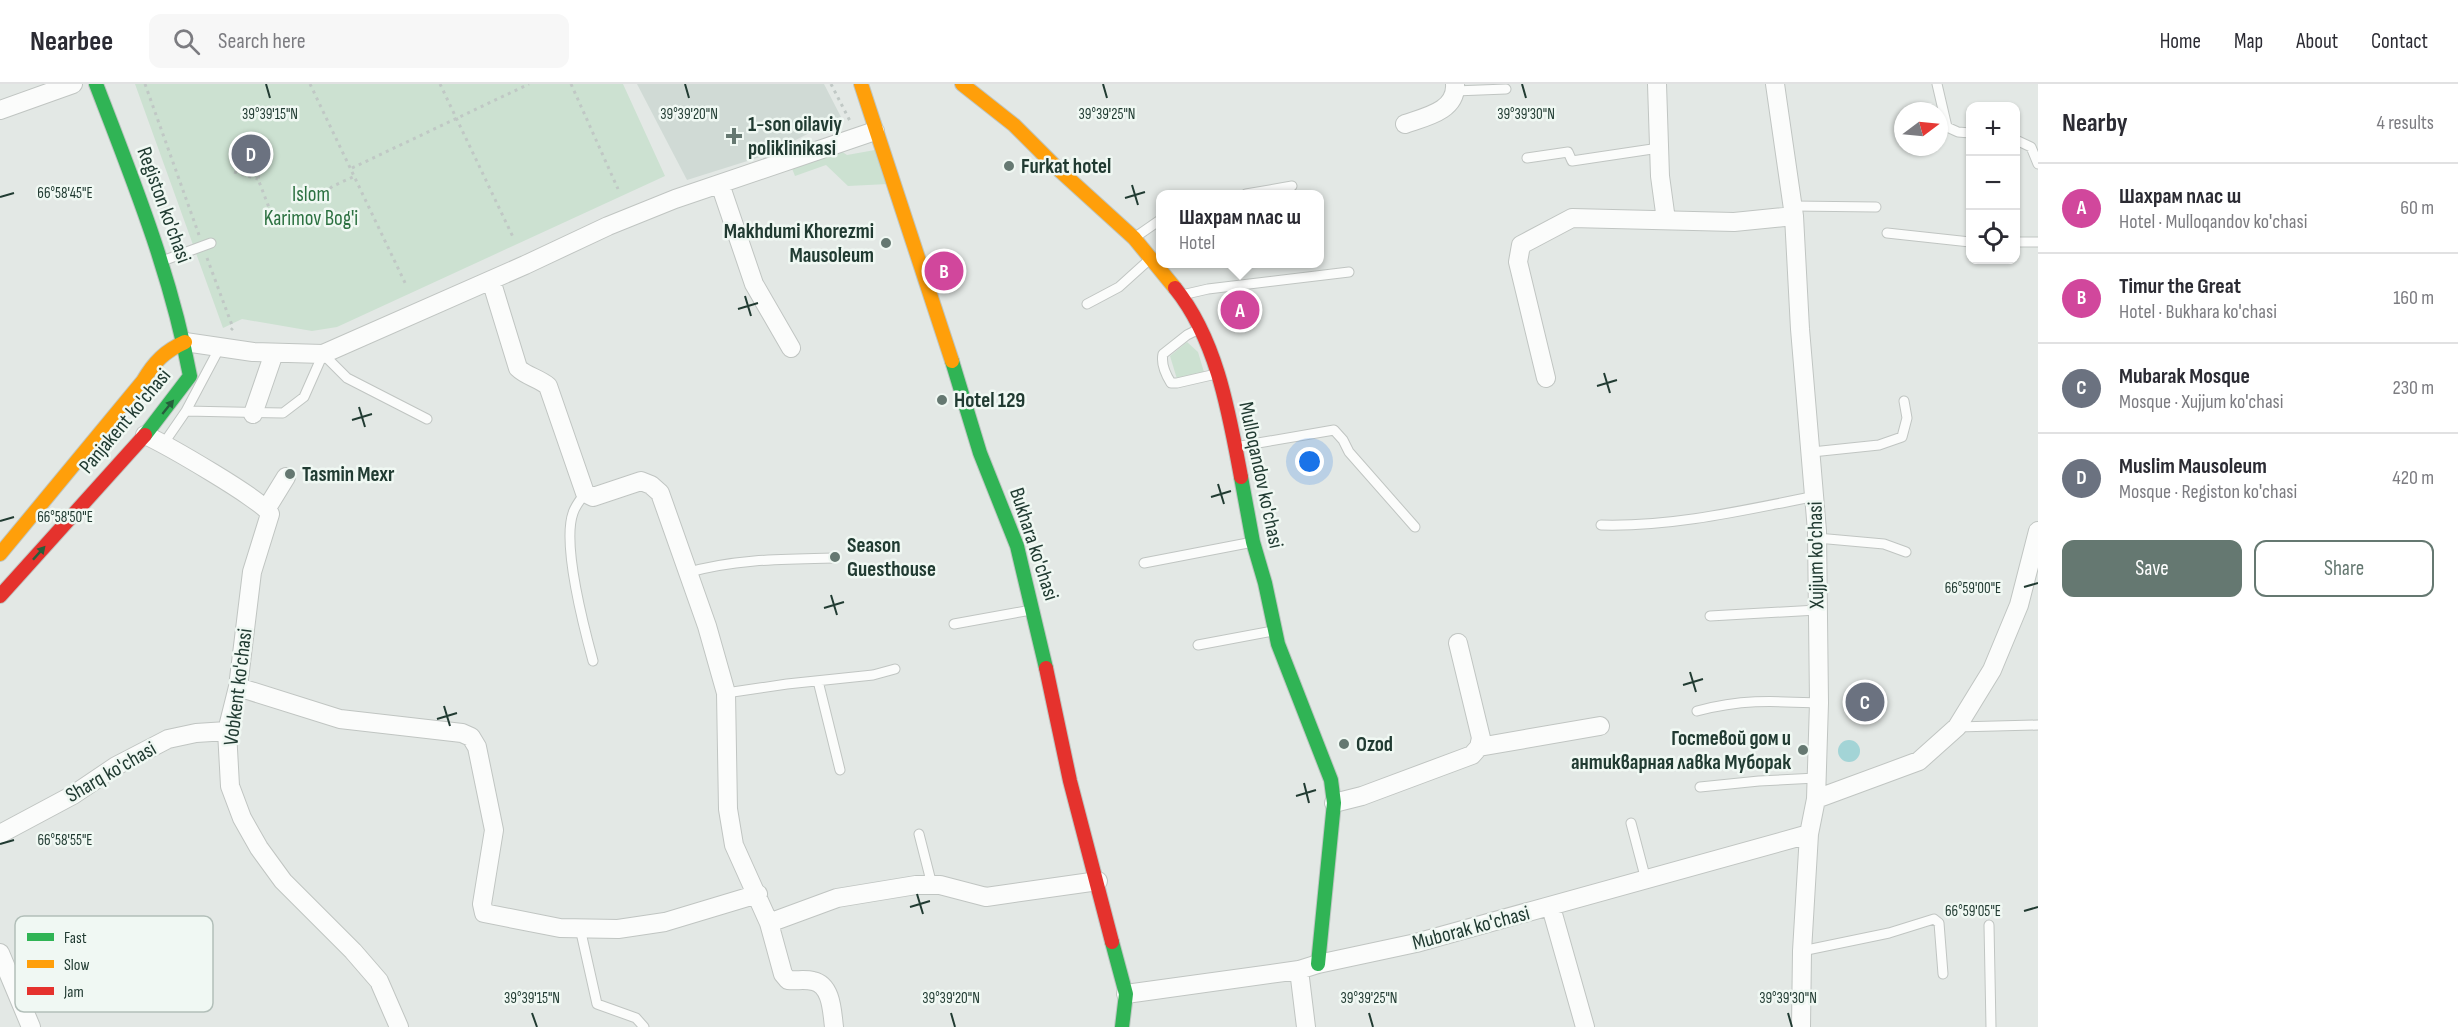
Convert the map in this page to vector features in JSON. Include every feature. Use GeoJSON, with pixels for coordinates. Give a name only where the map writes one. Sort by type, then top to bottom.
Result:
{"type":"FeatureCollection","features":[{"type":"Feature","properties":{"kind":"street"},"geometry":{"type":"LineString","coordinates":[[0,110],[73,84]]}},
{"type":"Feature","properties":{"kind":"street","name":"Registon ko'chasi"},"geometry":{"type":"LineString","coordinates":[[96,84],[162,262],[185,342]]}},
{"type":"Feature","properties":{"kind":"street","name":"Bukhara ko'chasi"},"geometry":{"type":"LineString","coordinates":[[861,84],[866,134],[928,284],[980,453],[1017,546],[1070,781],[1126,994],[1122,1027]]}},
{"type":"Feature","properties":{"kind":"street"},"geometry":{"type":"LineString","coordinates":[[1657,84],[1659,148],[1666,220]]}},
{"type":"Feature","properties":{"kind":"street","name":"Xujjum ko'chasi"},"geometry":{"type":"LineString","coordinates":[[1775,84],[1794,211],[1800,329],[1816,496],[1819,704],[1816,799],[1809,834],[1802,951],[1801,1027]]}},
{"type":"Feature","properties":{"kind":"street","name":"Mulloqandov ko'chasi"},"geometry":{"type":"LineString","coordinates":[[967,85],[1014,125],[1057,168],[1134,237],[1156,266]]}},
{"type":"Feature","properties":{"kind":"street"},"geometry":{"type":"LineString","coordinates":[[1405,124],[1435,114],[1449,105],[1455,88]]}},
{"type":"Feature","properties":{"kind":"street"},"geometry":{"type":"LineString","coordinates":[[185,342],[274,353],[323,354],[608,226],[720,184],[866,134]]}},
{"type":"Feature","properties":{"kind":"street"},"geometry":{"type":"LineString","coordinates":[[720,184],[754,284],[791,348]]}},
{"type":"Feature","properties":{"kind":"street"},"geometry":{"type":"LineString","coordinates":[[1546,378],[1518,262],[1521,245],[1572,218],[1614,218],[1651,222],[1666,220],[1734,222],[1794,211]]}},
{"type":"Feature","properties":{"kind":"street","name":"Mulloqandov ko'chasi"},"geometry":{"type":"LineString","coordinates":[[1158,268],[1180,295],[1200,329],[1213,359],[1235,447],[1253,542],[1276,631],[1291,682],[1331,780],[1334,803],[1318,964]]}},
{"type":"Feature","properties":{"kind":"street"},"geometry":{"type":"LineString","coordinates":[[491,280],[518,368],[523,373],[537,377],[548,386],[585,493],[593,497],[641,481],[651,485],[660,493],[686,573],[707,626],[726,693],[728,809],[734,845],[758,894],[769,923],[783,974],[788,980],[815,981],[824,988],[830,999],[834,1027]]}},
{"type":"Feature","properties":{"kind":"street","name":"Panjakent ko'chasi"},"geometry":{"type":"LineString","coordinates":[[0,554],[143,381],[154,361],[164,351],[185,342],[190,376],[146,435],[0,596]]}},
{"type":"Feature","properties":{"kind":"street"},"geometry":{"type":"LineString","coordinates":[[253,414],[274,353]]}},
{"type":"Feature","properties":{"kind":"street"},"geometry":{"type":"LineString","coordinates":[[146,435],[164,443],[267,508],[286,477]]}},
{"type":"Feature","properties":{"kind":"street","name":"Vobkent ko'chasi"},"geometry":{"type":"LineString","coordinates":[[267,508],[270,514],[252,572],[238,687],[227,731],[230,786],[242,818],[259,848],[283,881],[380,981],[399,1027]]}},
{"type":"Feature","properties":{"kind":"street"},"geometry":{"type":"LineString","coordinates":[[1816,799],[1919,761],[1958,727],[1992,670],[2019,605],[2038,531]]}},
{"type":"Feature","properties":{"kind":"street"},"geometry":{"type":"LineString","coordinates":[[1334,803],[1362,796],[1472,755],[1479,747],[1481,738],[1458,643]]}},
{"type":"Feature","properties":{"kind":"street"},"geometry":{"type":"LineString","coordinates":[[238,687],[340,719],[462,733],[471,737],[477,747],[485,779],[494,830],[482,904],[484,913],[560,928],[618,929],[665,922],[758,894]]}},
{"type":"Feature","properties":{"kind":"street"},"geometry":{"type":"LineString","coordinates":[[1479,747],[1600,726]]}},
{"type":"Feature","properties":{"kind":"street","name":"Sharq ko'chasi"},"geometry":{"type":"LineString","coordinates":[[0,834],[73,795],[116,766],[168,740],[196,733],[227,731]]}},
{"type":"Feature","properties":{"kind":"street","name":"Muborak ko'chasi"},"geometry":{"type":"LineString","coordinates":[[1126,994],[1299,970],[1416,943],[1809,834]]}},
{"type":"Feature","properties":{"kind":"street"},"geometry":{"type":"LineString","coordinates":[[769,923],[837,898],[916,885],[932,885],[986,897],[1098,881]]}},
{"type":"Feature","properties":{"kind":"street"},"geometry":{"type":"LineString","coordinates":[[1551,907],[1585,1027]]}},
{"type":"Feature","properties":{"kind":"street"},"geometry":{"type":"LineString","coordinates":[[0,953],[15,989]]}},
{"type":"Feature","properties":{"kind":"street"},"geometry":{"type":"LineString","coordinates":[[1299,970],[1306,1027]]}},
{"type":"Feature","properties":{"kind":"street"},"geometry":{"type":"LineString","coordinates":[[25,1012],[31,1027]]}},
{"type":"Feature","properties":{"kind":"lane"},"geometry":{"type":"LineString","coordinates":[[1937,84],[1947,126],[1958,132],[1966,133]]}},
{"type":"Feature","properties":{"kind":"lane"},"geometry":{"type":"LineString","coordinates":[[1455,88],[1506,89]]}},
{"type":"Feature","properties":{"kind":"lane"},"geometry":{"type":"LineString","coordinates":[[2020,142],[2031,147],[2038,164]]}},
{"type":"Feature","properties":{"kind":"lane"},"geometry":{"type":"LineString","coordinates":[[1527,158],[1568,152],[1572,161],[1659,148]]}},
{"type":"Feature","properties":{"kind":"lane"},"geometry":{"type":"LineString","coordinates":[[1272,190],[1292,186]]}},
{"type":"Feature","properties":{"kind":"lane"},"geometry":{"type":"LineString","coordinates":[[1794,211],[1876,207]]}},
{"type":"Feature","properties":{"kind":"lane"},"geometry":{"type":"LineString","coordinates":[[1134,237],[1156,223]]}},
{"type":"Feature","properties":{"kind":"lane"},"geometry":{"type":"LineString","coordinates":[[1887,233],[1966,241]]}},
{"type":"Feature","properties":{"kind":"lane"},"geometry":{"type":"LineString","coordinates":[[2020,242],[2038,242]]}},
{"type":"Feature","properties":{"kind":"lane"},"geometry":{"type":"LineString","coordinates":[[162,262],[207,244]]}},
{"type":"Feature","properties":{"kind":"lane"},"geometry":{"type":"LineString","coordinates":[[1087,304],[1119,287],[1150,259]]}},
{"type":"Feature","properties":{"kind":"lane"},"geometry":{"type":"LineString","coordinates":[[1180,295],[1208,289],[1349,272]]}},
{"type":"Feature","properties":{"kind":"lane"},"geometry":{"type":"LineString","coordinates":[[1200,329],[1187,335],[1163,354],[1162,359],[1168,378],[1171,383],[1177,383],[1216,374]]}},
{"type":"Feature","properties":{"kind":"lane"},"geometry":{"type":"LineString","coordinates":[[164,443],[186,411],[220,346]]}},
{"type":"Feature","properties":{"kind":"lane"},"geometry":{"type":"LineString","coordinates":[[186,411],[283,413],[304,397],[323,354],[347,378],[427,419]]}},
{"type":"Feature","properties":{"kind":"lane"},"geometry":{"type":"LineString","coordinates":[[1812,452],[1879,445],[1902,438],[1907,418],[1904,401]]}},
{"type":"Feature","properties":{"kind":"lane"},"geometry":{"type":"LineString","coordinates":[[1235,447],[1334,430],[1343,440],[1349,452],[1414,526]]}},
{"type":"Feature","properties":{"kind":"lane"},"geometry":{"type":"LineString","coordinates":[[585,493],[573,512],[569,535],[584,629],[593,661]]}},
{"type":"Feature","properties":{"kind":"lane"},"geometry":{"type":"LineString","coordinates":[[1601,525],[1682,520],[1816,496]]}},
{"type":"Feature","properties":{"kind":"lane"},"geometry":{"type":"LineString","coordinates":[[1817,537],[1884,544],[1906,552]]}},
{"type":"Feature","properties":{"kind":"lane"},"geometry":{"type":"LineString","coordinates":[[1144,563],[1253,542]]}},
{"type":"Feature","properties":{"kind":"lane"},"geometry":{"type":"LineString","coordinates":[[686,573],[712,565],[785,559],[834,558]]}},
{"type":"Feature","properties":{"kind":"lane"},"geometry":{"type":"LineString","coordinates":[[954,624],[1033,609]]}},
{"type":"Feature","properties":{"kind":"lane"},"geometry":{"type":"LineString","coordinates":[[1710,616],[1817,610]]}},
{"type":"Feature","properties":{"kind":"lane"},"geometry":{"type":"LineString","coordinates":[[1198,645],[1276,631]]}},
{"type":"Feature","properties":{"kind":"lane"},"geometry":{"type":"LineString","coordinates":[[726,693],[873,675],[895,669]]}},
{"type":"Feature","properties":{"kind":"lane"},"geometry":{"type":"LineString","coordinates":[[818,681],[840,770]]}},
{"type":"Feature","properties":{"kind":"lane"},"geometry":{"type":"LineString","coordinates":[[1697,711],[1729,702],[1756,700],[1819,704]]}},
{"type":"Feature","properties":{"kind":"lane"},"geometry":{"type":"LineString","coordinates":[[1958,727],[2038,724]]}},
{"type":"Feature","properties":{"kind":"lane"},"geometry":{"type":"LineString","coordinates":[[1700,787],[1776,779],[1816,778]]}},
{"type":"Feature","properties":{"kind":"lane"},"geometry":{"type":"LineString","coordinates":[[1631,823],[1646,880]]}},
{"type":"Feature","properties":{"kind":"lane"},"geometry":{"type":"LineString","coordinates":[[919,834],[932,885]]}},
{"type":"Feature","properties":{"kind":"lane"},"geometry":{"type":"LineString","coordinates":[[1802,951],[1888,933],[1934,919],[1939,922],[1943,974]]}},
{"type":"Feature","properties":{"kind":"lane"},"geometry":{"type":"LineString","coordinates":[[1989,925],[1991,1027]]}},
{"type":"Feature","properties":{"kind":"lane"},"geometry":{"type":"LineString","coordinates":[[580,928],[597,1004],[636,1018],[644,1027]]}},
{"type":"Feature","properties":{"kind":"path"},"geometry":{"type":"LineString","coordinates":[[146,84],[207,244],[233,328],[220,346]]}},
{"type":"Feature","properties":{"kind":"path"},"geometry":{"type":"LineString","coordinates":[[310,84],[356,176],[407,287]]}},
{"type":"Feature","properties":{"kind":"path"},"geometry":{"type":"LineString","coordinates":[[440,84],[513,237]]}},
{"type":"Feature","properties":{"kind":"path"},"geometry":{"type":"LineString","coordinates":[[352,168],[529,84]]}},
{"type":"Feature","properties":{"kind":"path"},"geometry":{"type":"LineString","coordinates":[[571,84],[618,189]]}},
{"type":"Feature","properties":{"kind":"path"},"geometry":{"type":"LineString","coordinates":[[831,84],[866,134]]}},
{"type":"Feature","properties":{"kind":"path"},"geometry":{"type":"LineString","coordinates":[[268,139],[258,179],[273,218]]}},
{"type":"Feature","properties":{"kind":"path"},"geometry":{"type":"LineString","coordinates":[[234,172],[258,179]]}},
{"type":"Feature","properties":{"kind":"path"},"geometry":{"type":"LineString","coordinates":[[324,193],[333,186],[356,176]]}},
{"type":"Feature","properties":{"kind":"shaded area","name":"1-son oilaviy poliklinikasi"},"geometry":{"type":"Polygon","coordinates":[[[637,84],[824,84],[841,117],[766,155],[687,180],[637,84]]]}},
{"type":"Feature","properties":{"kind":"green space","name":"Islom Karimov Bog'i"},"geometry":{"type":"Polygon","coordinates":[[[135,84],[623,84],[665,176],[337,327],[312,331],[242,319],[223,328],[135,84]]]}},
{"type":"Feature","properties":{"kind":"green space"},"geometry":{"type":"Polygon","coordinates":[[[838,149],[847,155],[875,150],[888,184],[848,186],[826,165],[795,176],[791,166],[838,149]]]}},
{"type":"Feature","properties":{"kind":"green space"},"geometry":{"type":"Polygon","coordinates":[[[1187,342],[1198,352],[1204,372],[1177,379],[1170,356],[1187,342]]]}},
{"type":"Feature","properties":{"kind":"water"},"geometry":{"type":"Polygon","coordinates":[[[1849,740],[1857,743],[1860,751],[1857,759],[1849,762],[1841,759],[1838,751],[1841,743],[1849,740]]]}},
{"type":"Feature","properties":{"kind":"traffic: fast"},"geometry":{"type":"LineString","coordinates":[[96,84],[162,264],[190,376],[145,435]]}},
{"type":"Feature","properties":{"kind":"traffic: fast"},"geometry":{"type":"LineString","coordinates":[[952,361],[980,453],[1017,546],[1046,668]]}},
{"type":"Feature","properties":{"kind":"traffic: fast"},"geometry":{"type":"LineString","coordinates":[[1241,477],[1253,542],[1265,583],[1278,644],[1331,780],[1334,803],[1318,964]]}},
{"type":"Feature","properties":{"kind":"traffic: fast"},"geometry":{"type":"LineString","coordinates":[[1112,942],[1126,994],[1122,1027]]}},
{"type":"Feature","properties":{"kind":"traffic: slow"},"geometry":{"type":"LineString","coordinates":[[861,84],[952,361]]}},
{"type":"Feature","properties":{"kind":"traffic: slow"},"geometry":{"type":"LineString","coordinates":[[962,84],[1014,125],[1057,168],[1134,238],[1156,265]]}},
{"type":"Feature","properties":{"kind":"traffic: slow"},"geometry":{"type":"LineString","coordinates":[[1159,268],[1175,288]]}},
{"type":"Feature","properties":{"kind":"traffic: slow"},"geometry":{"type":"LineString","coordinates":[[0,554],[143,381],[151,368],[166,353],[185,342]]}},
{"type":"Feature","properties":{"kind":"traffic: jam"},"geometry":{"type":"LineString","coordinates":[[1175,288],[1189,308],[1211,354],[1226,403],[1241,477]]}},
{"type":"Feature","properties":{"kind":"traffic: jam"},"geometry":{"type":"LineString","coordinates":[[0,596],[145,435]]}},
{"type":"Feature","properties":{"kind":"traffic: jam"},"geometry":{"type":"LineString","coordinates":[[1046,668],[1070,781],[1112,942]]}},
{"type":"Feature","properties":{"kind":"place","name":"1-son oilaviy poliklinikasi"},"geometry":{"type":"Point","coordinates":[734,136]}},
{"type":"Feature","properties":{"kind":"place","name":"Muslim Mausoleum"},"geometry":{"type":"Point","coordinates":[251,154]}},
{"type":"Feature","properties":{"kind":"place","name":"Furkat hotel"},"geometry":{"type":"Point","coordinates":[1009,166]}},
{"type":"Feature","properties":{"kind":"place","name":"Makhdumi Khorezmi Mausoleum"},"geometry":{"type":"Point","coordinates":[886,243]}},
{"type":"Feature","properties":{"kind":"place","name":"Timur the Great"},"geometry":{"type":"Point","coordinates":[944,271]}},
{"type":"Feature","properties":{"kind":"place","name":"Шахрам плас ш"},"geometry":{"type":"Point","coordinates":[1240,310]}},
{"type":"Feature","properties":{"kind":"place","name":"Hotel 129"},"geometry":{"type":"Point","coordinates":[942,400]}},
{"type":"Feature","properties":{"kind":"place","name":"Tasmin Mexr"},"geometry":{"type":"Point","coordinates":[290,474]}},
{"type":"Feature","properties":{"kind":"place","name":"Season Guesthouse"},"geometry":{"type":"Point","coordinates":[835,557]}},
{"type":"Feature","properties":{"kind":"place","name":"Mubarak Mosque"},"geometry":{"type":"Point","coordinates":[1865,702]}},
{"type":"Feature","properties":{"kind":"place","name":"Ozod"},"geometry":{"type":"Point","coordinates":[1344,744]}},
{"type":"Feature","properties":{"kind":"place","name":"Гостевой дом и антикварная лавка Муборак"},"geometry":{"type":"Point","coordinates":[1803,750]}}]}
